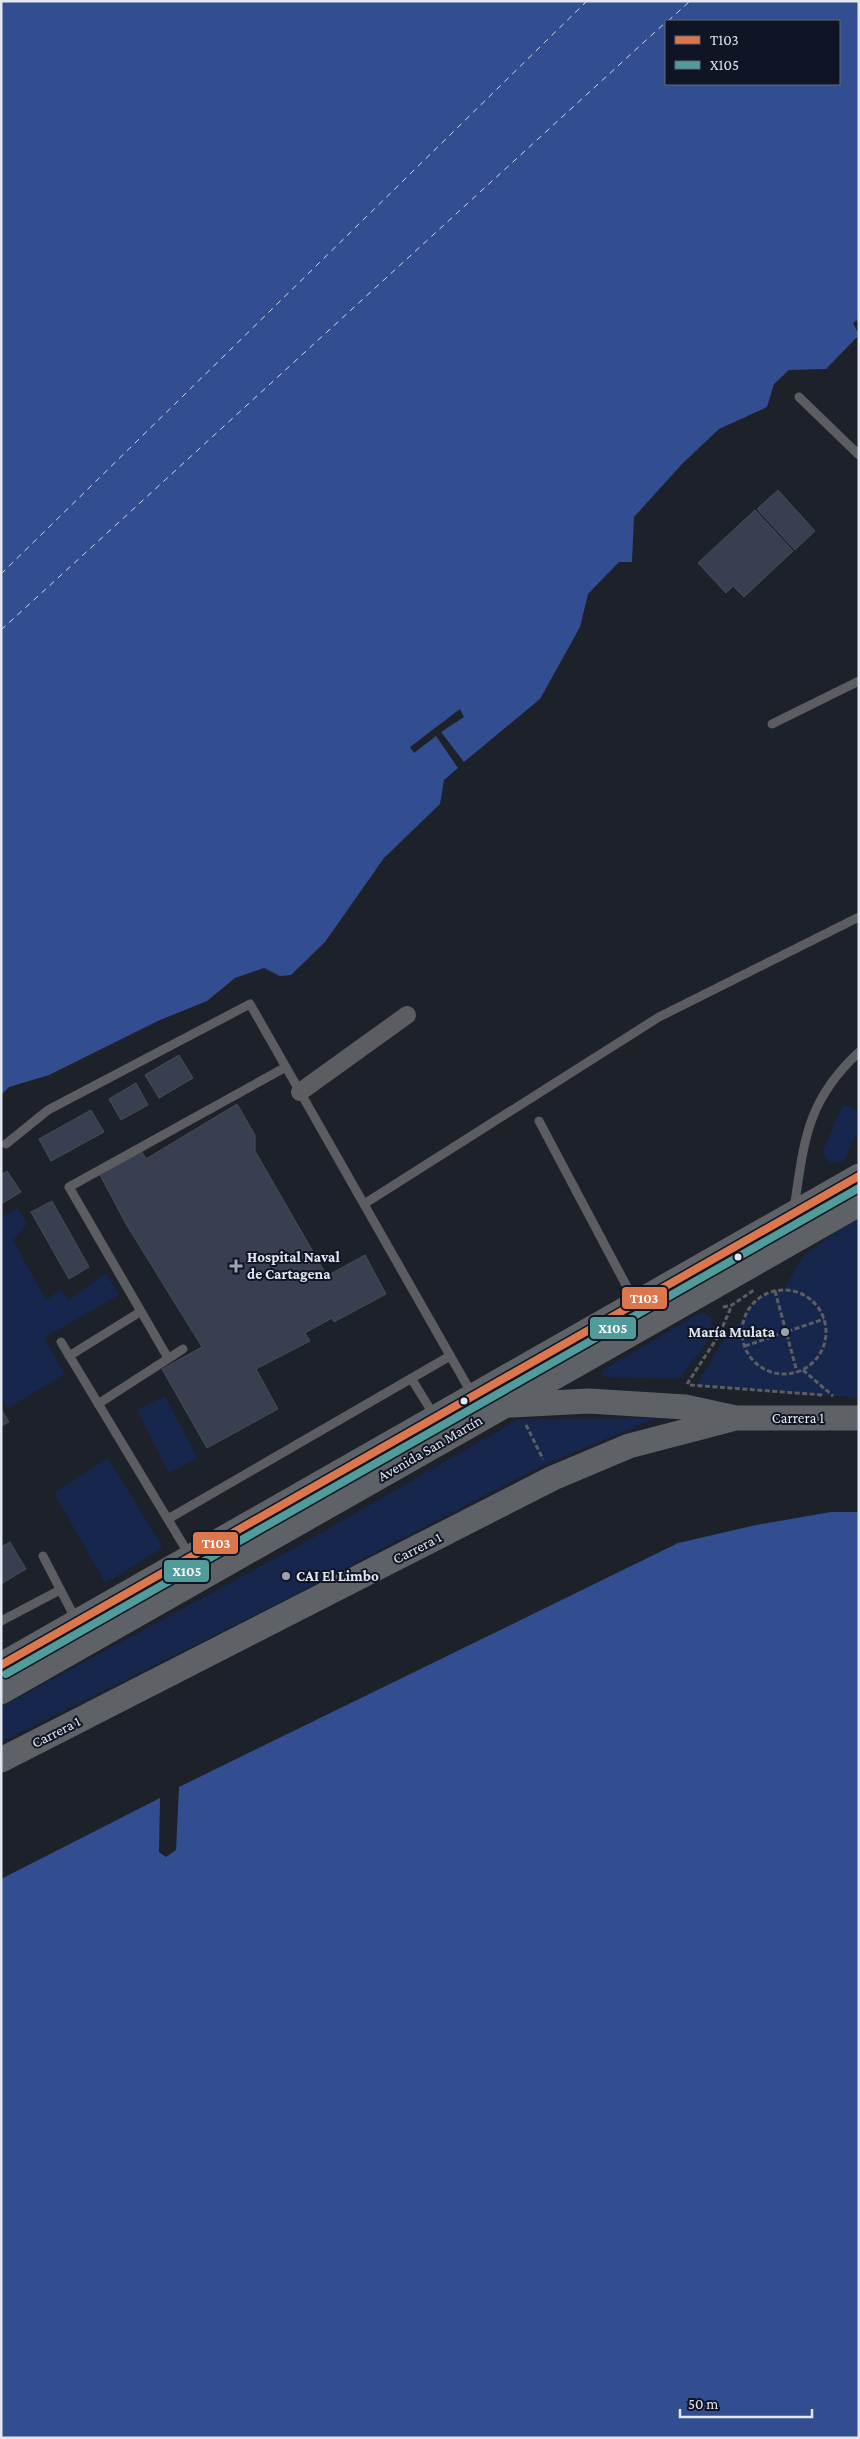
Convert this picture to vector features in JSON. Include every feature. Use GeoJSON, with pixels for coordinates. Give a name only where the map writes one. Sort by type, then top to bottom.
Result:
{"type":"FeatureCollection","features":[{"type":"Feature","properties":{"kind":"main road","name":"Avenida San Martín"},"geometry":{"type":"LineString","coordinates":[[1,1665],[859,1176]]}},
{"type":"Feature","properties":{"kind":"main road","name":"Avenida San Martín"},"geometry":{"type":"LineString","coordinates":[[1,1692],[859,1204]]}},
{"type":"Feature","properties":{"kind":"main road","name":"Carrera 1"},"geometry":{"type":"LineString","coordinates":[[473,1395],[508,1405],[589,1402],[686,1407],[736,1418],[857,1417]]}},
{"type":"Feature","properties":{"kind":"main road","name":"Carrera 1"},"geometry":{"type":"LineString","coordinates":[[1,1760],[553,1478],[629,1446],[736,1418]]}},
{"type":"Feature","properties":{"kind":"street"},"geometry":{"type":"LineString","coordinates":[[300,1092],[407,1015]]}},
{"type":"Feature","properties":{"kind":"lane"},"geometry":{"type":"LineString","coordinates":[[799,397],[859,455]]}},
{"type":"Feature","properties":{"kind":"lane"},"geometry":{"type":"LineString","coordinates":[[772,724],[859,681]]}},
{"type":"Feature","properties":{"kind":"lane"},"geometry":{"type":"LineString","coordinates":[[364,1204],[659,1017],[859,917]]}},
{"type":"Feature","properties":{"kind":"lane"},"geometry":{"type":"LineString","coordinates":[[6,1144],[48,1110],[250,1004],[473,1395]]}},
{"type":"Feature","properties":{"kind":"lane"},"geometry":{"type":"LineString","coordinates":[[793,1212],[803,1150],[822,1094],[838,1071],[859,1052]]}},
{"type":"Feature","properties":{"kind":"lane"},"geometry":{"type":"LineString","coordinates":[[168,1358],[69,1187],[286,1067]]}},
{"type":"Feature","properties":{"kind":"lane"},"geometry":{"type":"LineString","coordinates":[[539,1121],[636,1302]]}},
{"type":"Feature","properties":{"kind":"lane"},"geometry":{"type":"LineString","coordinates":[[69,1356],[140,1312]]}},
{"type":"Feature","properties":{"kind":"lane"},"geometry":{"type":"LineString","coordinates":[[61,1342],[190,1557]]}},
{"type":"Feature","properties":{"kind":"lane"},"geometry":{"type":"LineString","coordinates":[[98,1404],[183,1348]]}},
{"type":"Feature","properties":{"kind":"lane"},"geometry":{"type":"LineString","coordinates":[[168,1519],[450,1356]]}},
{"type":"Feature","properties":{"kind":"lane"},"geometry":{"type":"LineString","coordinates":[[411,1378],[435,1417]]}},
{"type":"Feature","properties":{"kind":"lane"},"geometry":{"type":"LineString","coordinates":[[42,1556],[77,1622]]}},
{"type":"Feature","properties":{"kind":"lane"},"geometry":{"type":"LineString","coordinates":[[1,1621],[60,1590]]}},
{"type":"Feature","properties":{"kind":"path"},"geometry":{"type":"LineString","coordinates":[[687,1384],[719,1335],[732,1306],[761,1285]]}},
{"type":"Feature","properties":{"kind":"path"},"geometry":{"type":"LineString","coordinates":[[791,1290],[808,1297],[816,1304],[824,1319],[826,1335],[824,1345],[815,1361],[803,1370],[782,1374],[767,1370],[754,1361],[745,1346],[743,1329],[750,1308],[765,1295],[775,1291],[791,1290]]}},
{"type":"Feature","properties":{"kind":"path"},"geometry":{"type":"LineString","coordinates":[[775,1291],[797,1372]]}},
{"type":"Feature","properties":{"kind":"path"},"geometry":{"type":"LineString","coordinates":[[722,1307],[732,1306]]}},
{"type":"Feature","properties":{"kind":"path"},"geometry":{"type":"LineString","coordinates":[[745,1346],[824,1319]]}},
{"type":"Feature","properties":{"kind":"path"},"geometry":{"type":"LineString","coordinates":[[803,1370],[833,1396]]}},
{"type":"Feature","properties":{"kind":"path"},"geometry":{"type":"LineString","coordinates":[[677,1384],[841,1396]]}},
{"type":"Feature","properties":{"kind":"path"},"geometry":{"type":"LineString","coordinates":[[525,1423],[553,1478]]}},
{"type":"Feature","properties":{"kind":"shaded area"},"geometry":{"type":"Polygon","coordinates":[[[1,1],[859,1],[859,319],[853,323],[859,335],[826,369],[789,370],[774,384],[767,407],[719,429],[683,463],[634,517],[632,562],[619,562],[588,594],[580,627],[540,699],[464,762],[441,732],[464,717],[460,709],[410,747],[414,753],[436,736],[458,768],[444,780],[440,804],[384,858],[325,942],[291,975],[280,976],[264,968],[235,978],[207,1001],[160,1020],[49,1075],[9,1087],[1,1095],[1,1]]]}},
{"type":"Feature","properties":{"kind":"shaded area"},"geometry":{"type":"Polygon","coordinates":[[[843,1105],[859,1111],[859,1126],[844,1161],[830,1163],[825,1157],[823,1150],[843,1105]]]}},
{"type":"Feature","properties":{"kind":"shaded area"},"geometry":{"type":"Polygon","coordinates":[[[18,1208],[27,1224],[13,1240],[46,1300],[61,1289],[69,1300],[106,1273],[119,1295],[44,1338],[65,1374],[8,1408],[1,1397],[1,1217],[18,1208]]]}},
{"type":"Feature","properties":{"kind":"shaded area"},"geometry":{"type":"Polygon","coordinates":[[[859,1216],[859,1398],[696,1385],[724,1339],[746,1316],[756,1301],[765,1295],[783,1290],[805,1254],[859,1216]]]}},
{"type":"Feature","properties":{"kind":"shaded area"},"geometry":{"type":"Polygon","coordinates":[[[702,1312],[711,1317],[712,1336],[679,1379],[606,1377],[601,1375],[604,1369],[702,1312]]]}},
{"type":"Feature","properties":{"kind":"shaded area"},"geometry":{"type":"Polygon","coordinates":[[[165,1396],[197,1458],[169,1473],[137,1410],[165,1396]]]}},
{"type":"Feature","properties":{"kind":"shaded area"},"geometry":{"type":"Polygon","coordinates":[[[656,1418],[541,1466],[273,1606],[1,1742],[1,1707],[298,1546],[519,1419],[656,1418]]]}},
{"type":"Feature","properties":{"kind":"shaded area"},"geometry":{"type":"Polygon","coordinates":[[[108,1458],[163,1548],[105,1583],[54,1493],[108,1458]]]}},
{"type":"Feature","properties":{"kind":"shaded area"},"geometry":{"type":"Polygon","coordinates":[[[831,1512],[859,1512],[859,2438],[1,2438],[1,1879],[160,1798],[159,1852],[166,1857],[176,1850],[179,1787],[678,1543],[756,1525],[831,1512]]]}},
{"type":"Feature","properties":{"kind":"building"},"geometry":{"type":"Polygon","coordinates":[[[778,490],[815,531],[795,550],[757,509],[778,490]]]}},
{"type":"Feature","properties":{"kind":"building"},"geometry":{"type":"Polygon","coordinates":[[[755,510],[793,551],[744,597],[733,586],[726,593],[698,563],[755,510]]]}},
{"type":"Feature","properties":{"kind":"building"},"geometry":{"type":"Polygon","coordinates":[[[179,1055],[193,1078],[159,1098],[145,1075],[179,1055]]]}},
{"type":"Feature","properties":{"kind":"building"},"geometry":{"type":"Polygon","coordinates":[[[136,1083],[148,1105],[121,1120],[109,1099],[136,1083]]]}},
{"type":"Feature","properties":{"kind":"building","name":"Hospital Naval de Cartagena"},"geometry":{"type":"Polygon","coordinates":[[[237,1104],[255,1135],[255,1151],[327,1276],[365,1255],[386,1294],[334,1322],[332,1318],[305,1333],[310,1341],[256,1369],[278,1409],[207,1448],[162,1369],[202,1347],[126,1224],[99,1173],[140,1149],[146,1159],[237,1104]]]}},
{"type":"Feature","properties":{"kind":"building"},"geometry":{"type":"Polygon","coordinates":[[[91,1110],[104,1132],[51,1161],[39,1139],[91,1110]]]}},
{"type":"Feature","properties":{"kind":"building"},"geometry":{"type":"Polygon","coordinates":[[[7,1171],[21,1192],[1,1204],[1,1175],[7,1171]]]}},
{"type":"Feature","properties":{"kind":"building"},"geometry":{"type":"Polygon","coordinates":[[[52,1201],[89,1267],[69,1279],[31,1212],[52,1201]]]}},
{"type":"Feature","properties":{"kind":"building"},"geometry":{"type":"Polygon","coordinates":[[[1,1409],[9,1422],[1,1426],[1,1409]]]}},
{"type":"Feature","properties":{"kind":"building"},"geometry":{"type":"Polygon","coordinates":[[[10,1542],[26,1569],[1,1584],[1,1547],[10,1542]]]}},
{"type":"Feature","properties":{"kind":"ferry route"},"geometry":{"type":"LineString","coordinates":[[1,574],[587,1]]}},
{"type":"Feature","properties":{"kind":"ferry route"},"geometry":{"type":"LineString","coordinates":[[669,20],[690,1]]}},
{"type":"Feature","properties":{"kind":"ferry route"},"geometry":{"type":"LineString","coordinates":[[1,630],[665,23]]}},
{"type":"Feature","properties":{"kind":"transit line","name":"T103"},"geometry":{"type":"LineString","coordinates":[[1,1665],[859,1176]]}},
{"type":"Feature","properties":{"kind":"transit line","name":"X105"},"geometry":{"type":"LineString","coordinates":[[6,1674],[859,1188]]}},
{"type":"Feature","properties":{"kind":"place","name":"Hospital Naval de Cartagena"},"geometry":{"type":"Point","coordinates":[236,1266]}},
{"type":"Feature","properties":{"kind":"place","name":"María Mulata"},"geometry":{"type":"Point","coordinates":[785,1332]}},
{"type":"Feature","properties":{"kind":"place","name":"CAI El Limbo"},"geometry":{"type":"Point","coordinates":[286,1576]}}]}
